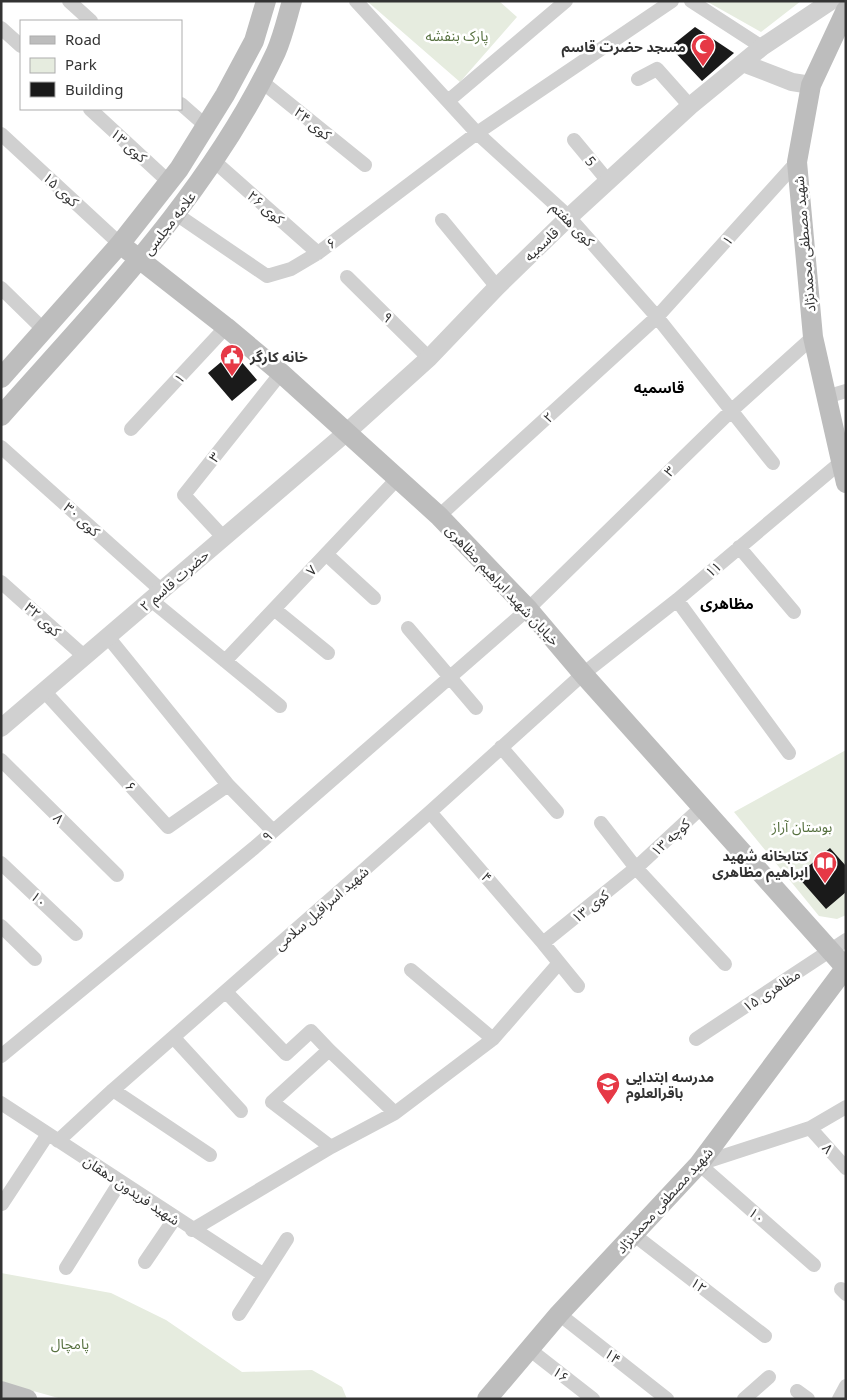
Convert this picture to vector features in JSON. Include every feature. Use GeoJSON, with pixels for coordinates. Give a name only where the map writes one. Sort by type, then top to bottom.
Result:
{"type":"FeatureCollection","features":[{"type":"Feature","properties":{"kind":"main road","name":"علامه مجلسی"},"geometry":{"type":"LineString","coordinates":[[1,378],[120,244],[169,182],[225,95],[254,40],[266,1]]}},
{"type":"Feature","properties":{"kind":"main road","name":"علامه مجلسی"},"geometry":{"type":"LineString","coordinates":[[1,416],[140,260],[200,183],[247,108],[277,50],[292,1]]}},
{"type":"Feature","properties":{"kind":"main road","name":"شهید مصطفی محمدنژاد"},"geometry":{"type":"LineString","coordinates":[[846,10],[811,86],[797,162],[813,337],[846,483]]}},
{"type":"Feature","properties":{"kind":"main road","name":"خیابان شهید ابراهیم مظاهری"},"geometry":{"type":"LineString","coordinates":[[120,244],[226,327],[281,373],[439,516],[528,609],[583,674],[703,806],[838,946],[846,967]]}},
{"type":"Feature","properties":{"kind":"main road","name":"شهید مصطفی محمدنژاد"},"geometry":{"type":"LineString","coordinates":[[487,1399],[559,1314],[699,1164],[846,967]]}},
{"type":"Feature","properties":{"kind":"main road"},"geometry":{"type":"LineString","coordinates":[[1,1391],[27,1399]]}},
{"type":"Feature","properties":{"kind":"street"},"geometry":{"type":"LineString","coordinates":[[69,1],[89,20]]}},
{"type":"Feature","properties":{"kind":"street","name":"کوی هفتم"},"geometry":{"type":"LineString","coordinates":[[356,1],[477,133],[569,217],[657,318],[773,463]]}},
{"type":"Feature","properties":{"kind":"street"},"geometry":{"type":"LineString","coordinates":[[448,101],[566,1]]}},
{"type":"Feature","properties":{"kind":"street","name":"۶"},"geometry":{"type":"LineString","coordinates":[[176,214],[267,276],[291,269],[318,253],[477,133],[672,1]]}},
{"type":"Feature","properties":{"kind":"street"},"geometry":{"type":"LineString","coordinates":[[691,1],[762,47]]}},
{"type":"Feature","properties":{"kind":"street","name":"قاسمیه"},"geometry":{"type":"LineString","coordinates":[[347,432],[429,358],[497,286],[569,217],[690,106],[762,47],[832,1]]}},
{"type":"Feature","properties":{"kind":"street"},"geometry":{"type":"LineString","coordinates":[[1,28],[20,45]]}},
{"type":"Feature","properties":{"kind":"street"},"geometry":{"type":"LineString","coordinates":[[743,63],[784,79],[811,86]]}},
{"type":"Feature","properties":{"kind":"street"},"geometry":{"type":"LineString","coordinates":[[638,80],[658,69],[690,106]]}},
{"type":"Feature","properties":{"kind":"street","name":"کوی ۲۴"},"geometry":{"type":"LineString","coordinates":[[261,81],[365,166]]}},
{"type":"Feature","properties":{"kind":"street"},"geometry":{"type":"LineString","coordinates":[[182,105],[206,126]]}},
{"type":"Feature","properties":{"kind":"street","name":"کوی ۱۳"},"geometry":{"type":"LineString","coordinates":[[91,110],[169,182]]}},
{"type":"Feature","properties":{"kind":"street","name":"کوی ۱۵"},"geometry":{"type":"LineString","coordinates":[[1,134],[120,244]]}},
{"type":"Feature","properties":{"kind":"street","name":"5"},"geometry":{"type":"LineString","coordinates":[[574,140],[608,181]]}},
{"type":"Feature","properties":{"kind":"street","name":"کوی ۲۶"},"geometry":{"type":"LineString","coordinates":[[214,161],[318,253]]}},
{"type":"Feature","properties":{"kind":"street","name":"۱"},"geometry":{"type":"LineString","coordinates":[[657,318],[797,162]]}},
{"type":"Feature","properties":{"kind":"street"},"geometry":{"type":"LineString","coordinates":[[442,220],[497,286]]}},
{"type":"Feature","properties":{"kind":"street","name":"۹"},"geometry":{"type":"LineString","coordinates":[[347,276],[429,358]]}},
{"type":"Feature","properties":{"kind":"street"},"geometry":{"type":"LineString","coordinates":[[1,288],[44,330]]}},
{"type":"Feature","properties":{"kind":"street","name":"۲"},"geometry":{"type":"LineString","coordinates":[[439,516],[657,318]]}},
{"type":"Feature","properties":{"kind":"street","name":"۱"},"geometry":{"type":"LineString","coordinates":[[131,429],[226,327]]}},
{"type":"Feature","properties":{"kind":"street","name":"۳"},"geometry":{"type":"LineString","coordinates":[[528,609],[731,411],[813,337]]}},
{"type":"Feature","properties":{"kind":"street","name":"۳"},"geometry":{"type":"LineString","coordinates":[[224,538],[184,495],[281,373]]}},
{"type":"Feature","properties":{"kind":"street"},"geometry":{"type":"LineString","coordinates":[[826,397],[846,391]]}},
{"type":"Feature","properties":{"kind":"street","name":"۲ حضرت قاسم"},"geometry":{"type":"LineString","coordinates":[[2,724],[85,657],[347,432]]}},
{"type":"Feature","properties":{"kind":"street","name":"کوی ۳۰"},"geometry":{"type":"LineString","coordinates":[[1,447],[225,661],[280,706]]}},
{"type":"Feature","properties":{"kind":"street","name":"۱۱"},"geometry":{"type":"LineString","coordinates":[[583,674],[677,600],[841,462]]}},
{"type":"Feature","properties":{"kind":"street","name":"۷"},"geometry":{"type":"LineString","coordinates":[[225,661],[397,479]]}},
{"type":"Feature","properties":{"kind":"street"},"geometry":{"type":"LineString","coordinates":[[739,547],[794,612]]}},
{"type":"Feature","properties":{"kind":"street"},"geometry":{"type":"LineString","coordinates":[[326,554],[374,598]]}},
{"type":"Feature","properties":{"kind":"street","name":"کوی ۳۲"},"geometry":{"type":"LineString","coordinates":[[1,582],[85,657]]}},
{"type":"Feature","properties":{"kind":"street"},"geometry":{"type":"LineString","coordinates":[[677,600],[789,753]]}},
{"type":"Feature","properties":{"kind":"street"},"geometry":{"type":"LineString","coordinates":[[274,609],[328,653]]}},
{"type":"Feature","properties":{"kind":"street","name":"۹"},"geometry":{"type":"LineString","coordinates":[[1,1056],[273,832],[528,609]]}},
{"type":"Feature","properties":{"kind":"street"},"geometry":{"type":"LineString","coordinates":[[408,628],[476,708]]}},
{"type":"Feature","properties":{"kind":"street"},"geometry":{"type":"LineString","coordinates":[[108,637],[228,785],[273,832]]}},
{"type":"Feature","properties":{"kind":"street","name":"شهید اسرافیل سلامی"},"geometry":{"type":"LineString","coordinates":[[2,1204],[53,1137],[113,1090],[174,1038],[583,674]]}},
{"type":"Feature","properties":{"kind":"street","name":"۶"},"geometry":{"type":"LineString","coordinates":[[44,691],[168,827],[228,785]]}},
{"type":"Feature","properties":{"kind":"street"},"geometry":{"type":"LineString","coordinates":[[501,748],[558,812]]}},
{"type":"Feature","properties":{"kind":"street","name":"۸"},"geometry":{"type":"LineString","coordinates":[[1,760],[117,875]]}},
{"type":"Feature","properties":{"kind":"street","name":"کوچه ۱۳"},"geometry":{"type":"LineString","coordinates":[[636,868],[703,806]]}},
{"type":"Feature","properties":{"kind":"street","name":"۴"},"geometry":{"type":"LineString","coordinates":[[430,812],[578,986]]}},
{"type":"Feature","properties":{"kind":"street"},"geometry":{"type":"LineString","coordinates":[[601,823],[636,868],[725,964]]}},
{"type":"Feature","properties":{"kind":"street","name":"۱۰"},"geometry":{"type":"LineString","coordinates":[[1,864],[76,934]]}},
{"type":"Feature","properties":{"kind":"street","name":"کوی ۱۳"},"geometry":{"type":"LineString","coordinates":[[543,943],[636,868]]}},
{"type":"Feature","properties":{"kind":"street"},"geometry":{"type":"LineString","coordinates":[[1,926],[35,959]]}},
{"type":"Feature","properties":{"kind":"street","name":"۱۵ مظاهری"},"geometry":{"type":"LineString","coordinates":[[696,1039],[838,946]]}},
{"type":"Feature","properties":{"kind":"street"},"geometry":{"type":"LineString","coordinates":[[192,1230],[330,1148],[395,1113],[493,1039],[559,963]]}},
{"type":"Feature","properties":{"kind":"street"},"geometry":{"type":"LineString","coordinates":[[411,970],[493,1039]]}},
{"type":"Feature","properties":{"kind":"street"},"geometry":{"type":"LineString","coordinates":[[226,992],[286,1054],[311,1031],[395,1113]]}},
{"type":"Feature","properties":{"kind":"street"},"geometry":{"type":"LineString","coordinates":[[174,1038],[241,1112]]}},
{"type":"Feature","properties":{"kind":"street"},"geometry":{"type":"LineString","coordinates":[[329,1050],[272,1102],[330,1148]]}},
{"type":"Feature","properties":{"kind":"street"},"geometry":{"type":"LineString","coordinates":[[113,1090],[210,1155]]}},
{"type":"Feature","properties":{"kind":"street","name":"شهید فریدون دهقان"},"geometry":{"type":"LineString","coordinates":[[1,1103],[192,1230],[264,1275]]}},
{"type":"Feature","properties":{"kind":"street"},"geometry":{"type":"LineString","coordinates":[[699,1164],[810,1128],[846,1107]]}},
{"type":"Feature","properties":{"kind":"street","name":"۸"},"geometry":{"type":"LineString","coordinates":[[810,1128],[846,1168]]}},
{"type":"Feature","properties":{"kind":"street","name":"۱۰"},"geometry":{"type":"LineString","coordinates":[[699,1164],[814,1266]]}},
{"type":"Feature","properties":{"kind":"street"},"geometry":{"type":"LineString","coordinates":[[66,1268],[120,1182]]}},
{"type":"Feature","properties":{"kind":"street"},"geometry":{"type":"LineString","coordinates":[[145,1262],[174,1218]]}},
{"type":"Feature","properties":{"kind":"street","name":"۱۲"},"geometry":{"type":"LineString","coordinates":[[633,1234],[765,1336]]}},
{"type":"Feature","properties":{"kind":"street"},"geometry":{"type":"LineString","coordinates":[[239,1314],[287,1239]]}},
{"type":"Feature","properties":{"kind":"street","name":"۱۴"},"geometry":{"type":"LineString","coordinates":[[559,1314],[667,1399]]}},
{"type":"Feature","properties":{"kind":"street","name":"۱۶"},"geometry":{"type":"LineString","coordinates":[[529,1349],[593,1399]]}},
{"type":"Feature","properties":{"kind":"street"},"geometry":{"type":"LineString","coordinates":[[744,1399],[769,1376]]}},
{"type":"Feature","properties":{"kind":"street"},"geometry":{"type":"LineString","coordinates":[[839,1399],[846,1386]]}},
{"type":"Feature","properties":{"kind":"green space","name":"پارک بنفشه"},"geometry":{"type":"Polygon","coordinates":[[[499,1],[517,17],[460,82],[368,2],[499,1]]]}},
{"type":"Feature","properties":{"kind":"green space"},"geometry":{"type":"Polygon","coordinates":[[[706,1],[801,1],[761,32],[706,1]]]}},
{"type":"Feature","properties":{"kind":"green space","name":"بوستان آراز"},"geometry":{"type":"Polygon","coordinates":[[[846,750],[846,915],[837,919],[819,916],[734,812],[846,750]]]}},
{"type":"Feature","properties":{"kind":"green space","name":"پامچال"},"geometry":{"type":"Polygon","coordinates":[[[1,1273],[111,1293],[166,1320],[242,1372],[312,1370],[342,1387],[347,1399],[62,1399],[1,1382],[1,1273]]]}},
{"type":"Feature","properties":{"kind":"building","name":"مسجد حضرت قاسم"},"geometry":{"type":"Polygon","coordinates":[[[695,27],[734,53],[702,81],[670,47],[695,27]]]}},
{"type":"Feature","properties":{"kind":"building","name":"خانه کارگر"},"geometry":{"type":"Polygon","coordinates":[[[233,352],[257,380],[232,401],[208,373],[233,352]]]}},
{"type":"Feature","properties":{"kind":"building","name":"کتابخانه شهید ابراهیم مظاهری"},"geometry":{"type":"Polygon","coordinates":[[[830,848],[846,866],[846,892],[826,909],[797,876],[830,848]]]}},
{"type":"Feature","properties":{"kind":"place","name":"مسجد حضرت قاسم"},"geometry":{"type":"Point","coordinates":[703,67]}},
{"type":"Feature","properties":{"kind":"place","name":"خانه کارگر"},"geometry":{"type":"Point","coordinates":[232,377]}},
{"type":"Feature","properties":{"kind":"place","name":"کتابخانه شهید ابراهیم مظاهری"},"geometry":{"type":"Point","coordinates":[825,884]}},
{"type":"Feature","properties":{"kind":"place","name":"مدرسه ابتدایی باقرالعلوم"},"geometry":{"type":"Point","coordinates":[608,1105]}},
{"type":"Feature","properties":{"kind":"district","name":"قاسمیه"},"geometry":{"type":"Point","coordinates":[659,387]}},
{"type":"Feature","properties":{"kind":"district","name":"مظاهری"},"geometry":{"type":"Point","coordinates":[727,603]}}]}
